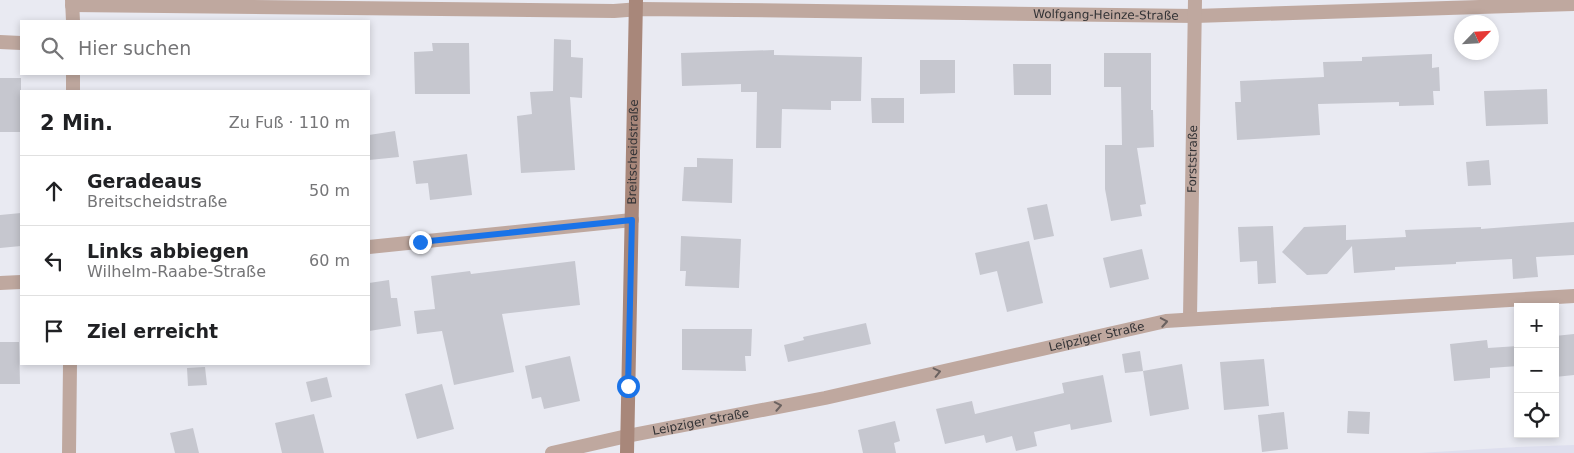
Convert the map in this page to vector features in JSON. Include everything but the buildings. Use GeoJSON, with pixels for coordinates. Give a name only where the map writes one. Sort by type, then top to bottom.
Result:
{"type":"FeatureCollection","features":[{"type":"Feature","properties":{"kind":"main road","name":"Breitscheidstraße"},"geometry":{"type":"LineString","coordinates":[[627,453],[636,5]]}},
{"type":"Feature","properties":{"kind":"street","name":"Forststraße"},"geometry":{"type":"LineString","coordinates":[[1190,318],[1195,0]]}},
{"type":"Feature","properties":{"kind":"street","name":"Wolfgang-Heinze-Straße"},"geometry":{"type":"LineString","coordinates":[[72,2],[614,11],[636,5],[736,10],[1195,16],[1574,4]]}},
{"type":"Feature","properties":{"kind":"street"},"geometry":{"type":"LineString","coordinates":[[72,2],[72,20]]}},
{"type":"Feature","properties":{"kind":"street"},"geometry":{"type":"LineString","coordinates":[[0,42],[20,43]]}},
{"type":"Feature","properties":{"kind":"street"},"geometry":{"type":"LineString","coordinates":[[73,75],[73,90]]}},
{"type":"Feature","properties":{"kind":"street"},"geometry":{"type":"LineString","coordinates":[[370,247],[632,220]]}},
{"type":"Feature","properties":{"kind":"street"},"geometry":{"type":"LineString","coordinates":[[0,283],[20,282]]}},
{"type":"Feature","properties":{"kind":"street","name":"Leipziger Straße"},"geometry":{"type":"LineString","coordinates":[[552,453],[627,436],[825,398],[1166,321],[1190,318],[1574,296]]}},
{"type":"Feature","properties":{"kind":"street"},"geometry":{"type":"LineString","coordinates":[[69,453],[70,365]]}},
{"type":"Feature","properties":{"kind":"shaded area"},"geometry":{"type":"Polygon","coordinates":[[[1574,445],[1574,453],[1419,453],[1517,447],[1574,445]]]}},
{"type":"Feature","properties":{"kind":"route"},"geometry":{"type":"LineString","coordinates":[[420,242],[632,220],[628,386]]}}]}
